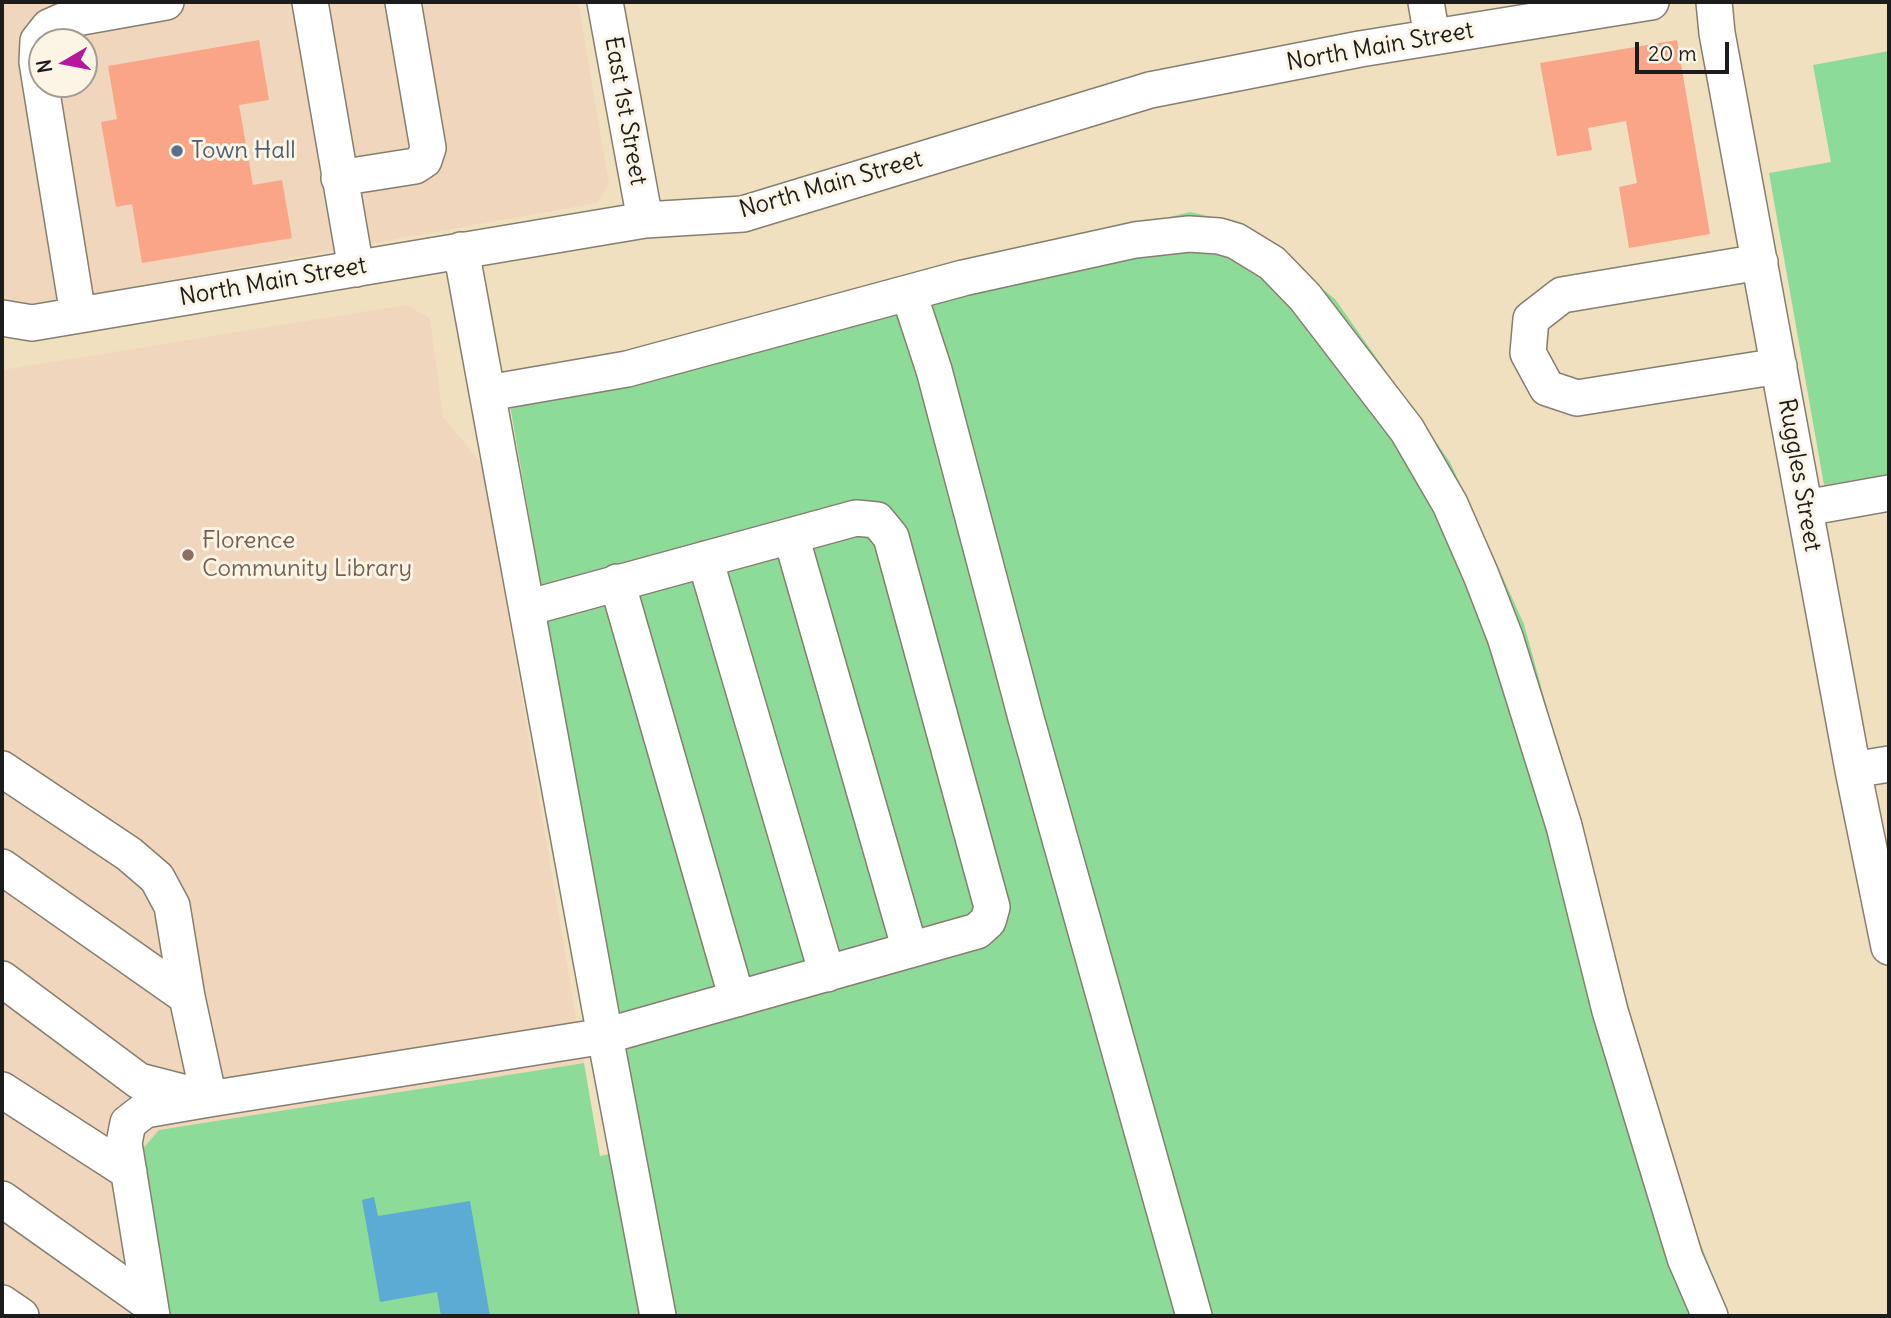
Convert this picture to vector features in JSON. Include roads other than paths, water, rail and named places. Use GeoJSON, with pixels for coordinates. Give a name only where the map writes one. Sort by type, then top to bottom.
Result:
{"type":"FeatureCollection","features":[{"type":"Feature","properties":{"kind":"street"},"geometry":{"type":"LineString","coordinates":[[78,315],[37,62],[38,41],[49,27],[65,20],[166,2]]}},
{"type":"Feature","properties":{"kind":"street"},"geometry":{"type":"LineString","coordinates":[[310,2],[356,269]]}},
{"type":"Feature","properties":{"kind":"street"},"geometry":{"type":"LineString","coordinates":[[339,178],[415,166],[424,160],[428,148],[403,2]]}},
{"type":"Feature","properties":{"kind":"street","name":"East 1st Street"},"geometry":{"type":"LineString","coordinates":[[605,2],[645,219]]}},
{"type":"Feature","properties":{"kind":"street"},"geometry":{"type":"LineString","coordinates":[[1426,2],[1432,37]]}},
{"type":"Feature","properties":{"kind":"street","name":"North Main Street"},"geometry":{"type":"LineString","coordinates":[[12,323],[78,315],[645,219],[743,214],[1150,90],[1432,37],[1651,2]]}},
{"type":"Feature","properties":{"kind":"street","name":"Ruggles Street"},"geometry":{"type":"LineString","coordinates":[[1714,2],[1853,770],[1889,947]]}},
{"type":"Feature","properties":{"kind":"street"},"geometry":{"type":"LineString","coordinates":[[488,393],[628,369],[909,294],[1067,254],[1135,240],[1189,234],[1236,241],[1272,263],[1304,297],[1407,430],[1450,505],[1481,575],[1505,637],[1564,826],[1610,1011],[1685,1258],[1710,1316]]}},
{"type":"Feature","properties":{"kind":"street"},"geometry":{"type":"LineString","coordinates":[[461,250],[657,1316]]}},
{"type":"Feature","properties":{"kind":"street"},"geometry":{"type":"LineString","coordinates":[[1760,261],[1562,295],[1531,319],[1528,353],[1547,388],[1577,398],[1779,366]]}},
{"type":"Feature","properties":{"kind":"street"},"geometry":{"type":"LineString","coordinates":[[909,294],[934,370],[1026,718],[1194,1316]]}},
{"type":"Feature","properties":{"kind":"street"},"geometry":{"type":"LineString","coordinates":[[1805,508],[1889,493]]}},
{"type":"Feature","properties":{"kind":"street"},"geometry":{"type":"LineString","coordinates":[[151,1310],[124,1143],[128,1123],[145,1110],[605,1036],[977,931],[988,921],[992,906],[891,537],[877,520],[856,518],[527,608]]}},
{"type":"Feature","properties":{"kind":"street"},"geometry":{"type":"LineString","coordinates":[[791,536],[909,950]]}},
{"type":"Feature","properties":{"kind":"street"},"geometry":{"type":"LineString","coordinates":[[705,559],[827,974]]}},
{"type":"Feature","properties":{"kind":"street"},"geometry":{"type":"LineString","coordinates":[[617,582],[737,999]]}},
{"type":"Feature","properties":{"kind":"street"},"geometry":{"type":"LineString","coordinates":[[1853,770],[1889,764]]}},
{"type":"Feature","properties":{"kind":"street"},"geometry":{"type":"LineString","coordinates":[[2,769],[129,854],[157,878],[172,906],[187,997],[209,1099]]}},
{"type":"Feature","properties":{"kind":"street"},"geometry":{"type":"LineString","coordinates":[[2,867],[187,997]]}},
{"type":"Feature","properties":{"kind":"street"},"geometry":{"type":"LineString","coordinates":[[2,979],[139,1081],[209,1099]]}},
{"type":"Feature","properties":{"kind":"street"},"geometry":{"type":"LineString","coordinates":[[2,1090],[129,1172]]}},
{"type":"Feature","properties":{"kind":"street"},"geometry":{"type":"LineString","coordinates":[[2,1199],[151,1310]]}},
{"type":"Feature","properties":{"kind":"street"},"geometry":{"type":"LineString","coordinates":[[2,1303],[22,1316]]}},
{"type":"Feature","properties":{"kind":"water"},"geometry":{"type":"Polygon","coordinates":[[[374,1197],[378,1216],[470,1201],[490,1316],[441,1316],[437,1292],[380,1302],[362,1200],[374,1197]]]}},
{"type":"Feature","properties":{"kind":"place","name":"Town Hall"},"geometry":{"type":"Point","coordinates":[177,151]}},
{"type":"Feature","properties":{"kind":"place","name":"Florence Community Library"},"geometry":{"type":"Point","coordinates":[188,555]}}]}
